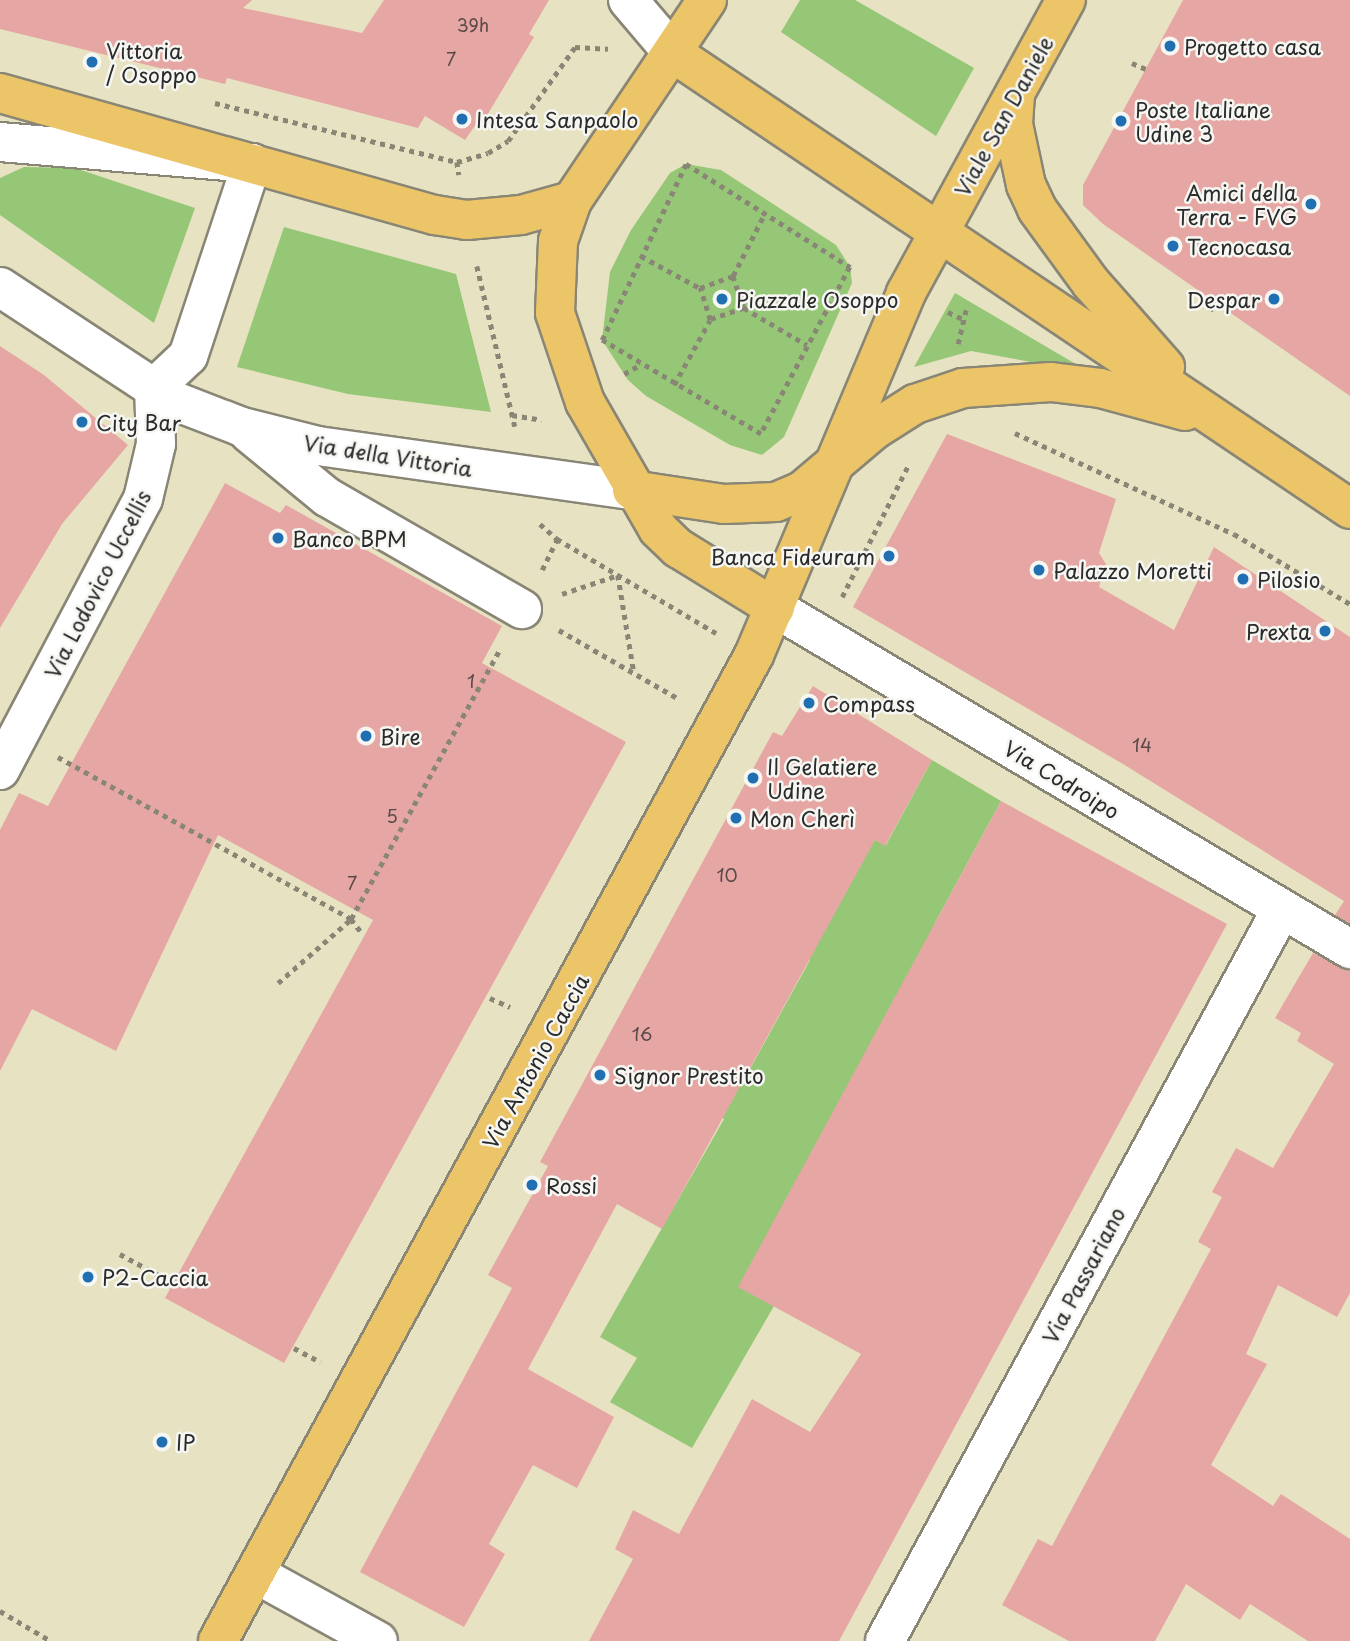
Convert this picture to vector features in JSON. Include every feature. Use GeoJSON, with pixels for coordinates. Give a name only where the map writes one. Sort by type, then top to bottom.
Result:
{"type":"FeatureCollection","features":[{"type":"Feature","properties":{"kind":"main road"},"geometry":{"type":"LineString","coordinates":[[707,0],[572,201],[558,241],[555,313],[574,380],[632,489],[658,529],[678,548],[775,608]]}},
{"type":"Feature","properties":{"kind":"main road","name":"Viale San Daniele"},"geometry":{"type":"LineString","coordinates":[[940,231],[1066,0]]}},
{"type":"Feature","properties":{"kind":"main road"},"geometry":{"type":"LineString","coordinates":[[673,52],[1350,509]]}},
{"type":"Feature","properties":{"kind":"main road"},"geometry":{"type":"LineString","coordinates":[[0,93],[467,220],[521,215],[572,201]]}},
{"type":"Feature","properties":{"kind":"main road"},"geometry":{"type":"LineString","coordinates":[[1016,93],[1013,124],[1026,185],[1037,209],[1091,283],[1214,419]]}},
{"type":"Feature","properties":{"kind":"main road"},"geometry":{"type":"LineString","coordinates":[[828,471],[898,309],[940,231]]}},
{"type":"Feature","properties":{"kind":"main road"},"geometry":{"type":"LineString","coordinates":[[632,489],[752,505],[802,491],[874,430],[915,404],[963,388],[1051,382],[1100,388],[1214,419]]}},
{"type":"Feature","properties":{"kind":"main road","name":"Via Antonio Caccia"},"geometry":{"type":"LineString","coordinates":[[218,1641],[754,655],[828,471]]}},
{"type":"Feature","properties":{"kind":"street"},"geometry":{"type":"LineString","coordinates":[[628,0],[673,52]]}},
{"type":"Feature","properties":{"kind":"street"},"geometry":{"type":"LineString","coordinates":[[0,142],[252,163],[188,356],[154,387]]}},
{"type":"Feature","properties":{"kind":"street","name":"Via della Vittoria"},"geometry":{"type":"LineString","coordinates":[[0,288],[183,406],[242,428],[318,446],[632,489]]}},
{"type":"Feature","properties":{"kind":"street","name":"Via Lodovico Uccellis"},"geometry":{"type":"LineString","coordinates":[[0,770],[143,499],[156,444],[154,387]]}},
{"type":"Feature","properties":{"kind":"street"},"geometry":{"type":"LineString","coordinates":[[242,428],[327,497],[522,608]]}},
{"type":"Feature","properties":{"kind":"street","name":"Via Codroipo"},"geometry":{"type":"LineString","coordinates":[[775,608],[1350,949]]}},
{"type":"Feature","properties":{"kind":"street","name":"Via Passariano"},"geometry":{"type":"LineString","coordinates":[[885,1641],[1281,910]]}},
{"type":"Feature","properties":{"kind":"street"},"geometry":{"type":"LineString","coordinates":[[256,1574],[378,1641]]}},
{"type":"Feature","properties":{"kind":"path"},"geometry":{"type":"LineString","coordinates":[[207,100],[457,162],[488,153],[508,141],[575,47],[673,52]]}},
{"type":"Feature","properties":{"kind":"path"},"geometry":{"type":"LineString","coordinates":[[1132,62],[1146,69]]}},
{"type":"Feature","properties":{"kind":"path"},"geometry":{"type":"LineString","coordinates":[[686,164],[764,215],[850,267],[761,434],[602,340],[686,164]]}},
{"type":"Feature","properties":{"kind":"path"},"geometry":{"type":"LineString","coordinates":[[699,288],[733,276],[764,215]]}},
{"type":"Feature","properties":{"kind":"path"},"geometry":{"type":"LineString","coordinates":[[641,257],[699,288],[710,320]]}},
{"type":"Feature","properties":{"kind":"path"},"geometry":{"type":"LineString","coordinates":[[733,276],[744,308],[807,345]]}},
{"type":"Feature","properties":{"kind":"path"},"geometry":{"type":"LineString","coordinates":[[481,284],[512,415],[547,421]]}},
{"type":"Feature","properties":{"kind":"path"},"geometry":{"type":"LineString","coordinates":[[956,355],[968,301]]}},
{"type":"Feature","properties":{"kind":"path"},"geometry":{"type":"LineString","coordinates":[[1210,311],[1214,301]]}},
{"type":"Feature","properties":{"kind":"path"},"geometry":{"type":"LineString","coordinates":[[674,385],[710,320],[744,308]]}},
{"type":"Feature","properties":{"kind":"path"},"geometry":{"type":"LineString","coordinates":[[945,311],[962,319]]}},
{"type":"Feature","properties":{"kind":"path"},"geometry":{"type":"LineString","coordinates":[[624,374],[641,364]]}},
{"type":"Feature","properties":{"kind":"path"},"geometry":{"type":"LineString","coordinates":[[1008,430],[1234,534],[1350,604]]}},
{"type":"Feature","properties":{"kind":"path"},"geometry":{"type":"LineString","coordinates":[[839,603],[913,457]]}},
{"type":"Feature","properties":{"kind":"path"},"geometry":{"type":"LineString","coordinates":[[541,526],[719,635]]}},
{"type":"Feature","properties":{"kind":"path"},"geometry":{"type":"LineString","coordinates":[[278,983],[351,919],[522,608],[618,575]]}},
{"type":"Feature","properties":{"kind":"path"},"geometry":{"type":"LineString","coordinates":[[618,575],[634,673]]}},
{"type":"Feature","properties":{"kind":"path"},"geometry":{"type":"LineString","coordinates":[[522,608],[682,701]]}},
{"type":"Feature","properties":{"kind":"path"},"geometry":{"type":"LineString","coordinates":[[18,735],[351,919],[362,933]]}},
{"type":"Feature","properties":{"kind":"path"},"geometry":{"type":"LineString","coordinates":[[490,998],[513,1009]]}},
{"type":"Feature","properties":{"kind":"path"},"geometry":{"type":"LineString","coordinates":[[121,1254],[173,1283]]}},
{"type":"Feature","properties":{"kind":"path"},"geometry":{"type":"LineString","coordinates":[[293,1348],[321,1363]]}},
{"type":"Feature","properties":{"kind":"path"},"geometry":{"type":"LineString","coordinates":[[0,1612],[51,1641]]}},
{"type":"Feature","properties":{"kind":"green space"},"geometry":{"type":"Polygon","coordinates":[[[800,0],[855,0],[974,68],[936,136],[781,32],[800,0]]]}},
{"type":"Feature","properties":{"kind":"green space"},"geometry":{"type":"Polygon","coordinates":[[[686,164],[721,170],[836,245],[850,267],[852,283],[784,437],[762,455],[730,445],[646,396],[628,380],[602,340],[610,272],[631,230],[670,173],[686,164]]]}},
{"type":"Feature","properties":{"kind":"green space"},"geometry":{"type":"Polygon","coordinates":[[[24,167],[75,168],[195,208],[154,323],[0,215],[0,178],[24,167]]]}},
{"type":"Feature","properties":{"kind":"green space"},"geometry":{"type":"Polygon","coordinates":[[[284,227],[456,274],[491,412],[348,394],[237,367],[284,227]]]}},
{"type":"Feature","properties":{"kind":"green space"},"geometry":{"type":"Polygon","coordinates":[[[955,293],[1091,373],[971,351],[914,367],[955,293]]]}},
{"type":"Feature","properties":{"kind":"green space"},"geometry":{"type":"Polygon","coordinates":[[[932,760],[1001,801],[936,921],[774,1306],[692,1448],[610,1402],[637,1358],[600,1337],[724,1119],[703,1107],[750,1069],[810,960],[789,948],[875,840],[886,845],[932,760]]]}},
{"type":"Feature","properties":{"kind":"building"},"geometry":{"type":"Polygon","coordinates":[[[0,0],[252,0],[243,8],[362,33],[384,0],[549,0],[529,34],[534,37],[486,117],[483,114],[465,140],[425,116],[418,128],[227,78],[225,84],[0,29],[0,0]]]}},
{"type":"Feature","properties":{"kind":"building"},"geometry":{"type":"Polygon","coordinates":[[[1183,0],[1350,0],[1350,396],[1103,224],[1083,205],[1083,185],[1183,0]]]}},
{"type":"Feature","properties":{"kind":"building"},"geometry":{"type":"Polygon","coordinates":[[[0,346],[44,375],[128,445],[62,524],[0,628],[0,346]]]}},
{"type":"Feature","properties":{"kind":"building"},"geometry":{"type":"Polygon","coordinates":[[[947,434],[1116,499],[1099,553],[1106,564],[1099,587],[1174,630],[1214,547],[1350,637],[1350,924],[1335,915],[1344,901],[1123,764],[853,607],[947,434]]]}},
{"type":"Feature","properties":{"kind":"building"},"geometry":{"type":"Polygon","coordinates":[[[225,483],[280,513],[286,505],[502,626],[482,663],[626,742],[284,1363],[165,1298],[373,920],[218,835],[116,1051],[32,1009],[0,1071],[0,830],[19,793],[48,806],[225,483]]]}},
{"type":"Feature","properties":{"kind":"building"},"geometry":{"type":"Polygon","coordinates":[[[813,686],[932,760],[885,846],[875,840],[662,1229],[617,1204],[528,1369],[614,1417],[577,1488],[533,1465],[489,1544],[505,1554],[464,1627],[360,1572],[512,1288],[488,1275],[548,1166],[540,1162],[773,732],[782,736],[813,686]]]}},
{"type":"Feature","properties":{"kind":"building"},"geometry":{"type":"Polygon","coordinates":[[[1001,801],[1227,924],[839,1641],[589,1641],[633,1559],[615,1549],[633,1510],[679,1534],[752,1399],[810,1432],[861,1354],[738,1287],[1001,801]]]}},
{"type":"Feature","properties":{"kind":"building"},"geometry":{"type":"Polygon","coordinates":[[[1313,953],[1350,971],[1350,1293],[1337,1317],[1278,1285],[1246,1354],[1267,1364],[1211,1465],[1273,1506],[1281,1494],[1350,1539],[1350,1641],[1308,1641],[1250,1604],[1240,1620],[1186,1584],[1155,1641],[1069,1641],[1002,1605],[1038,1539],[1052,1546],[1211,1249],[1198,1242],[1222,1197],[1212,1192],[1236,1148],[1273,1168],[1334,1064],[1297,1041],[1301,1033],[1275,1018],[1313,953]]]}},
{"type":"Feature","properties":{"kind":"place","name":"Progetto casa"},"geometry":{"type":"Point","coordinates":[1170,46]}},
{"type":"Feature","properties":{"kind":"place","name":"Vittoria / Osoppo"},"geometry":{"type":"Point","coordinates":[92,62]}},
{"type":"Feature","properties":{"kind":"place","name":"Intesa Sanpaolo"},"geometry":{"type":"Point","coordinates":[462,119]}},
{"type":"Feature","properties":{"kind":"place","name":"Poste Italiane Udine 3"},"geometry":{"type":"Point","coordinates":[1121,121]}},
{"type":"Feature","properties":{"kind":"place","name":"Amici della Terra - FVG"},"geometry":{"type":"Point","coordinates":[1311,204]}},
{"type":"Feature","properties":{"kind":"place","name":"Tecnocasa"},"geometry":{"type":"Point","coordinates":[1173,246]}},
{"type":"Feature","properties":{"kind":"place","name":"Piazzale Osoppo"},"geometry":{"type":"Point","coordinates":[722,299]}},
{"type":"Feature","properties":{"kind":"place","name":"Despar"},"geometry":{"type":"Point","coordinates":[1274,299]}},
{"type":"Feature","properties":{"kind":"place","name":"City Bar"},"geometry":{"type":"Point","coordinates":[82,422]}},
{"type":"Feature","properties":{"kind":"place","name":"Banco BPM"},"geometry":{"type":"Point","coordinates":[278,538]}},
{"type":"Feature","properties":{"kind":"place","name":"Banca Fideuram"},"geometry":{"type":"Point","coordinates":[889,556]}},
{"type":"Feature","properties":{"kind":"place","name":"Palazzo Moretti"},"geometry":{"type":"Point","coordinates":[1039,570]}},
{"type":"Feature","properties":{"kind":"place","name":"Pilosio"},"geometry":{"type":"Point","coordinates":[1243,579]}},
{"type":"Feature","properties":{"kind":"place","name":"Prexta"},"geometry":{"type":"Point","coordinates":[1325,631]}},
{"type":"Feature","properties":{"kind":"place","name":"Compass"},"geometry":{"type":"Point","coordinates":[809,703]}},
{"type":"Feature","properties":{"kind":"place","name":"Bire"},"geometry":{"type":"Point","coordinates":[366,736]}},
{"type":"Feature","properties":{"kind":"place","name":"Il Gelatiere Udine"},"geometry":{"type":"Point","coordinates":[753,778]}},
{"type":"Feature","properties":{"kind":"place","name":"Mon Cherì"},"geometry":{"type":"Point","coordinates":[736,818]}},
{"type":"Feature","properties":{"kind":"place","name":"Signor Prestito"},"geometry":{"type":"Point","coordinates":[600,1075]}},
{"type":"Feature","properties":{"kind":"place","name":"Rossi"},"geometry":{"type":"Point","coordinates":[532,1185]}},
{"type":"Feature","properties":{"kind":"place","name":"P2-Caccia"},"geometry":{"type":"Point","coordinates":[88,1277]}},
{"type":"Feature","properties":{"kind":"place","name":"IP"},"geometry":{"type":"Point","coordinates":[162,1442]}}]}
